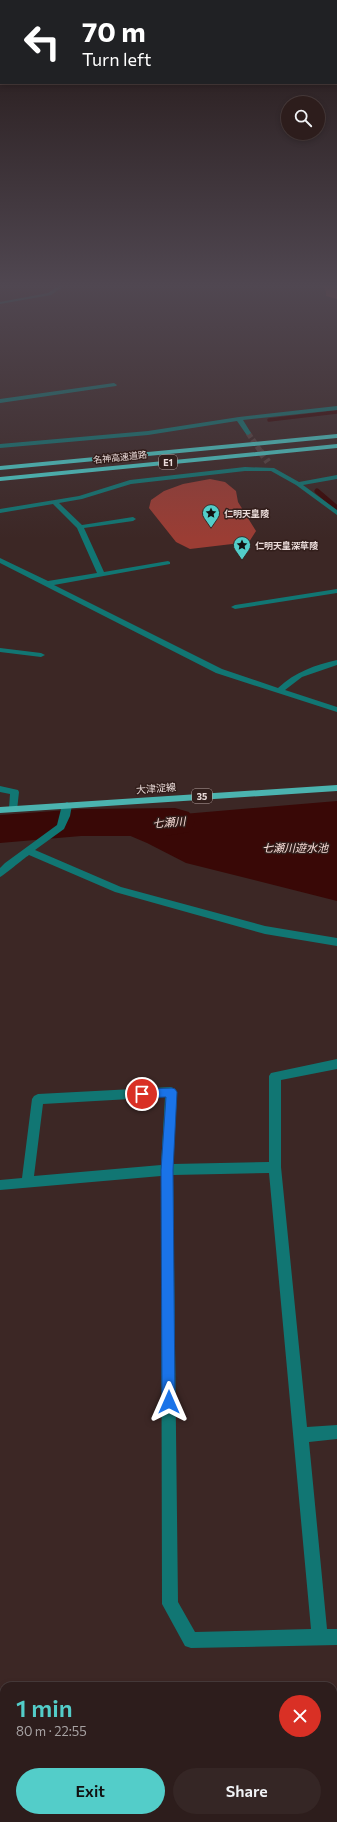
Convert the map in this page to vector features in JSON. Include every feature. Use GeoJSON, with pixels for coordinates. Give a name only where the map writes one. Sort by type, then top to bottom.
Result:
{"type":"FeatureCollection","features":[{"type":"Feature","properties":{"kind":"highway","name":"名神高速道路"},"geometry":{"type":"LineString","coordinates":[[0,468],[337,436]]}},
{"type":"Feature","properties":{"kind":"highway","name":"名神高速道路"},"geometry":{"type":"LineString","coordinates":[[0,479],[337,446]]}},
{"type":"Feature","properties":{"kind":"main road","name":"大津淀線"},"geometry":{"type":"LineString","coordinates":[[0,810],[337,788]]}},
{"type":"Feature","properties":{"kind":"street"},"geometry":{"type":"LineString","coordinates":[[0,401],[114,385]]}},
{"type":"Feature","properties":{"kind":"street"},"geometry":{"type":"LineString","coordinates":[[0,446],[148,433],[239,419],[337,408]]}},
{"type":"Feature","properties":{"kind":"street"},"geometry":{"type":"LineString","coordinates":[[239,419],[248,433]]}},
{"type":"Feature","properties":{"kind":"street"},"geometry":{"type":"LineString","coordinates":[[268,462],[272,469]]}},
{"type":"Feature","properties":{"kind":"street"},"geometry":{"type":"LineString","coordinates":[[0,511],[80,498],[130,482],[245,468],[272,469],[298,484],[337,513]]}},
{"type":"Feature","properties":{"kind":"street"},"geometry":{"type":"LineString","coordinates":[[298,484],[337,477]]}},
{"type":"Feature","properties":{"kind":"street"},"geometry":{"type":"LineString","coordinates":[[55,503],[80,527],[101,574]]}},
{"type":"Feature","properties":{"kind":"street"},"geometry":{"type":"LineString","coordinates":[[80,527],[133,519]]}},
{"type":"Feature","properties":{"kind":"street"},"geometry":{"type":"LineString","coordinates":[[0,560],[219,671],[337,710]]}},
{"type":"Feature","properties":{"kind":"street"},"geometry":{"type":"LineString","coordinates":[[45,584],[168,563]]}},
{"type":"Feature","properties":{"kind":"street"},"geometry":{"type":"LineString","coordinates":[[235,607],[337,591]]}},
{"type":"Feature","properties":{"kind":"street"},"geometry":{"type":"LineString","coordinates":[[0,650],[41,654]]}},
{"type":"Feature","properties":{"kind":"street"},"geometry":{"type":"LineString","coordinates":[[280,691],[290,680],[308,671],[337,662]]}},
{"type":"Feature","properties":{"kind":"street"},"geometry":{"type":"LineString","coordinates":[[0,789],[15,792],[14,808]]}},
{"type":"Feature","properties":{"kind":"street"},"geometry":{"type":"LineString","coordinates":[[0,874],[8,865],[61,827],[67,805]]}},
{"type":"Feature","properties":{"kind":"street"},"geometry":{"type":"LineString","coordinates":[[28,851],[118,890],[265,930],[337,942]]}},
{"type":"Feature","properties":{"kind":"street"},"geometry":{"type":"LineString","coordinates":[[320,1637],[275,1167],[275,1076],[337,1064]]}},
{"type":"Feature","properties":{"kind":"street"},"geometry":{"type":"LineString","coordinates":[[27,1183],[38,1099],[172,1092],[167,1170],[170,1604],[191,1640],[337,1637]]}},
{"type":"Feature","properties":{"kind":"street"},"geometry":{"type":"LineString","coordinates":[[0,1185],[167,1170],[275,1167]]}},
{"type":"Feature","properties":{"kind":"street"},"geometry":{"type":"LineString","coordinates":[[300,1435],[337,1432]]}},
{"type":"Feature","properties":{"kind":"shaded area"},"geometry":{"type":"Polygon","coordinates":[[[210,479],[225,482],[236,491],[238,502],[256,531],[249,542],[190,549],[176,542],[149,508],[151,500],[164,491],[183,484],[210,479]]]}},
{"type":"Feature","properties":{"kind":"water","name":"七瀬川遊水池"},"geometry":{"type":"Polygon","coordinates":[[[337,801],[337,901],[186,863],[147,843],[114,829],[114,813],[160,816],[337,801]]]}},
{"type":"Feature","properties":{"kind":"waterway"},"geometry":{"type":"LineString","coordinates":[[269,420],[337,412]]}},
{"type":"Feature","properties":{"kind":"waterway"},"geometry":{"type":"LineString","coordinates":[[317,491],[337,508]]}},
{"type":"Feature","properties":{"kind":"waterway","name":"七瀬川"},"geometry":{"type":"LineString","coordinates":[[0,829],[81,823],[175,822]]}},
{"type":"Feature","properties":{"kind":"tunnel"},"geometry":{"type":"LineString","coordinates":[[248,433],[261,452]]}},
{"type":"Feature","properties":{"kind":"tunnel"},"geometry":{"type":"LineString","coordinates":[[260,451],[268,462]]}},
{"type":"Feature","properties":{"kind":"place","name":"仁明天皇陵"},"geometry":{"type":"Point","coordinates":[211,528]}},
{"type":"Feature","properties":{"kind":"place","name":"仁明天皇深草陵"},"geometry":{"type":"Point","coordinates":[242,560]}},
{"type":"Feature","properties":{"kind":"route"},"geometry":{"type":"LineString","coordinates":[[142,1094],[172,1092],[167,1170],[169,1402]]}}]}
